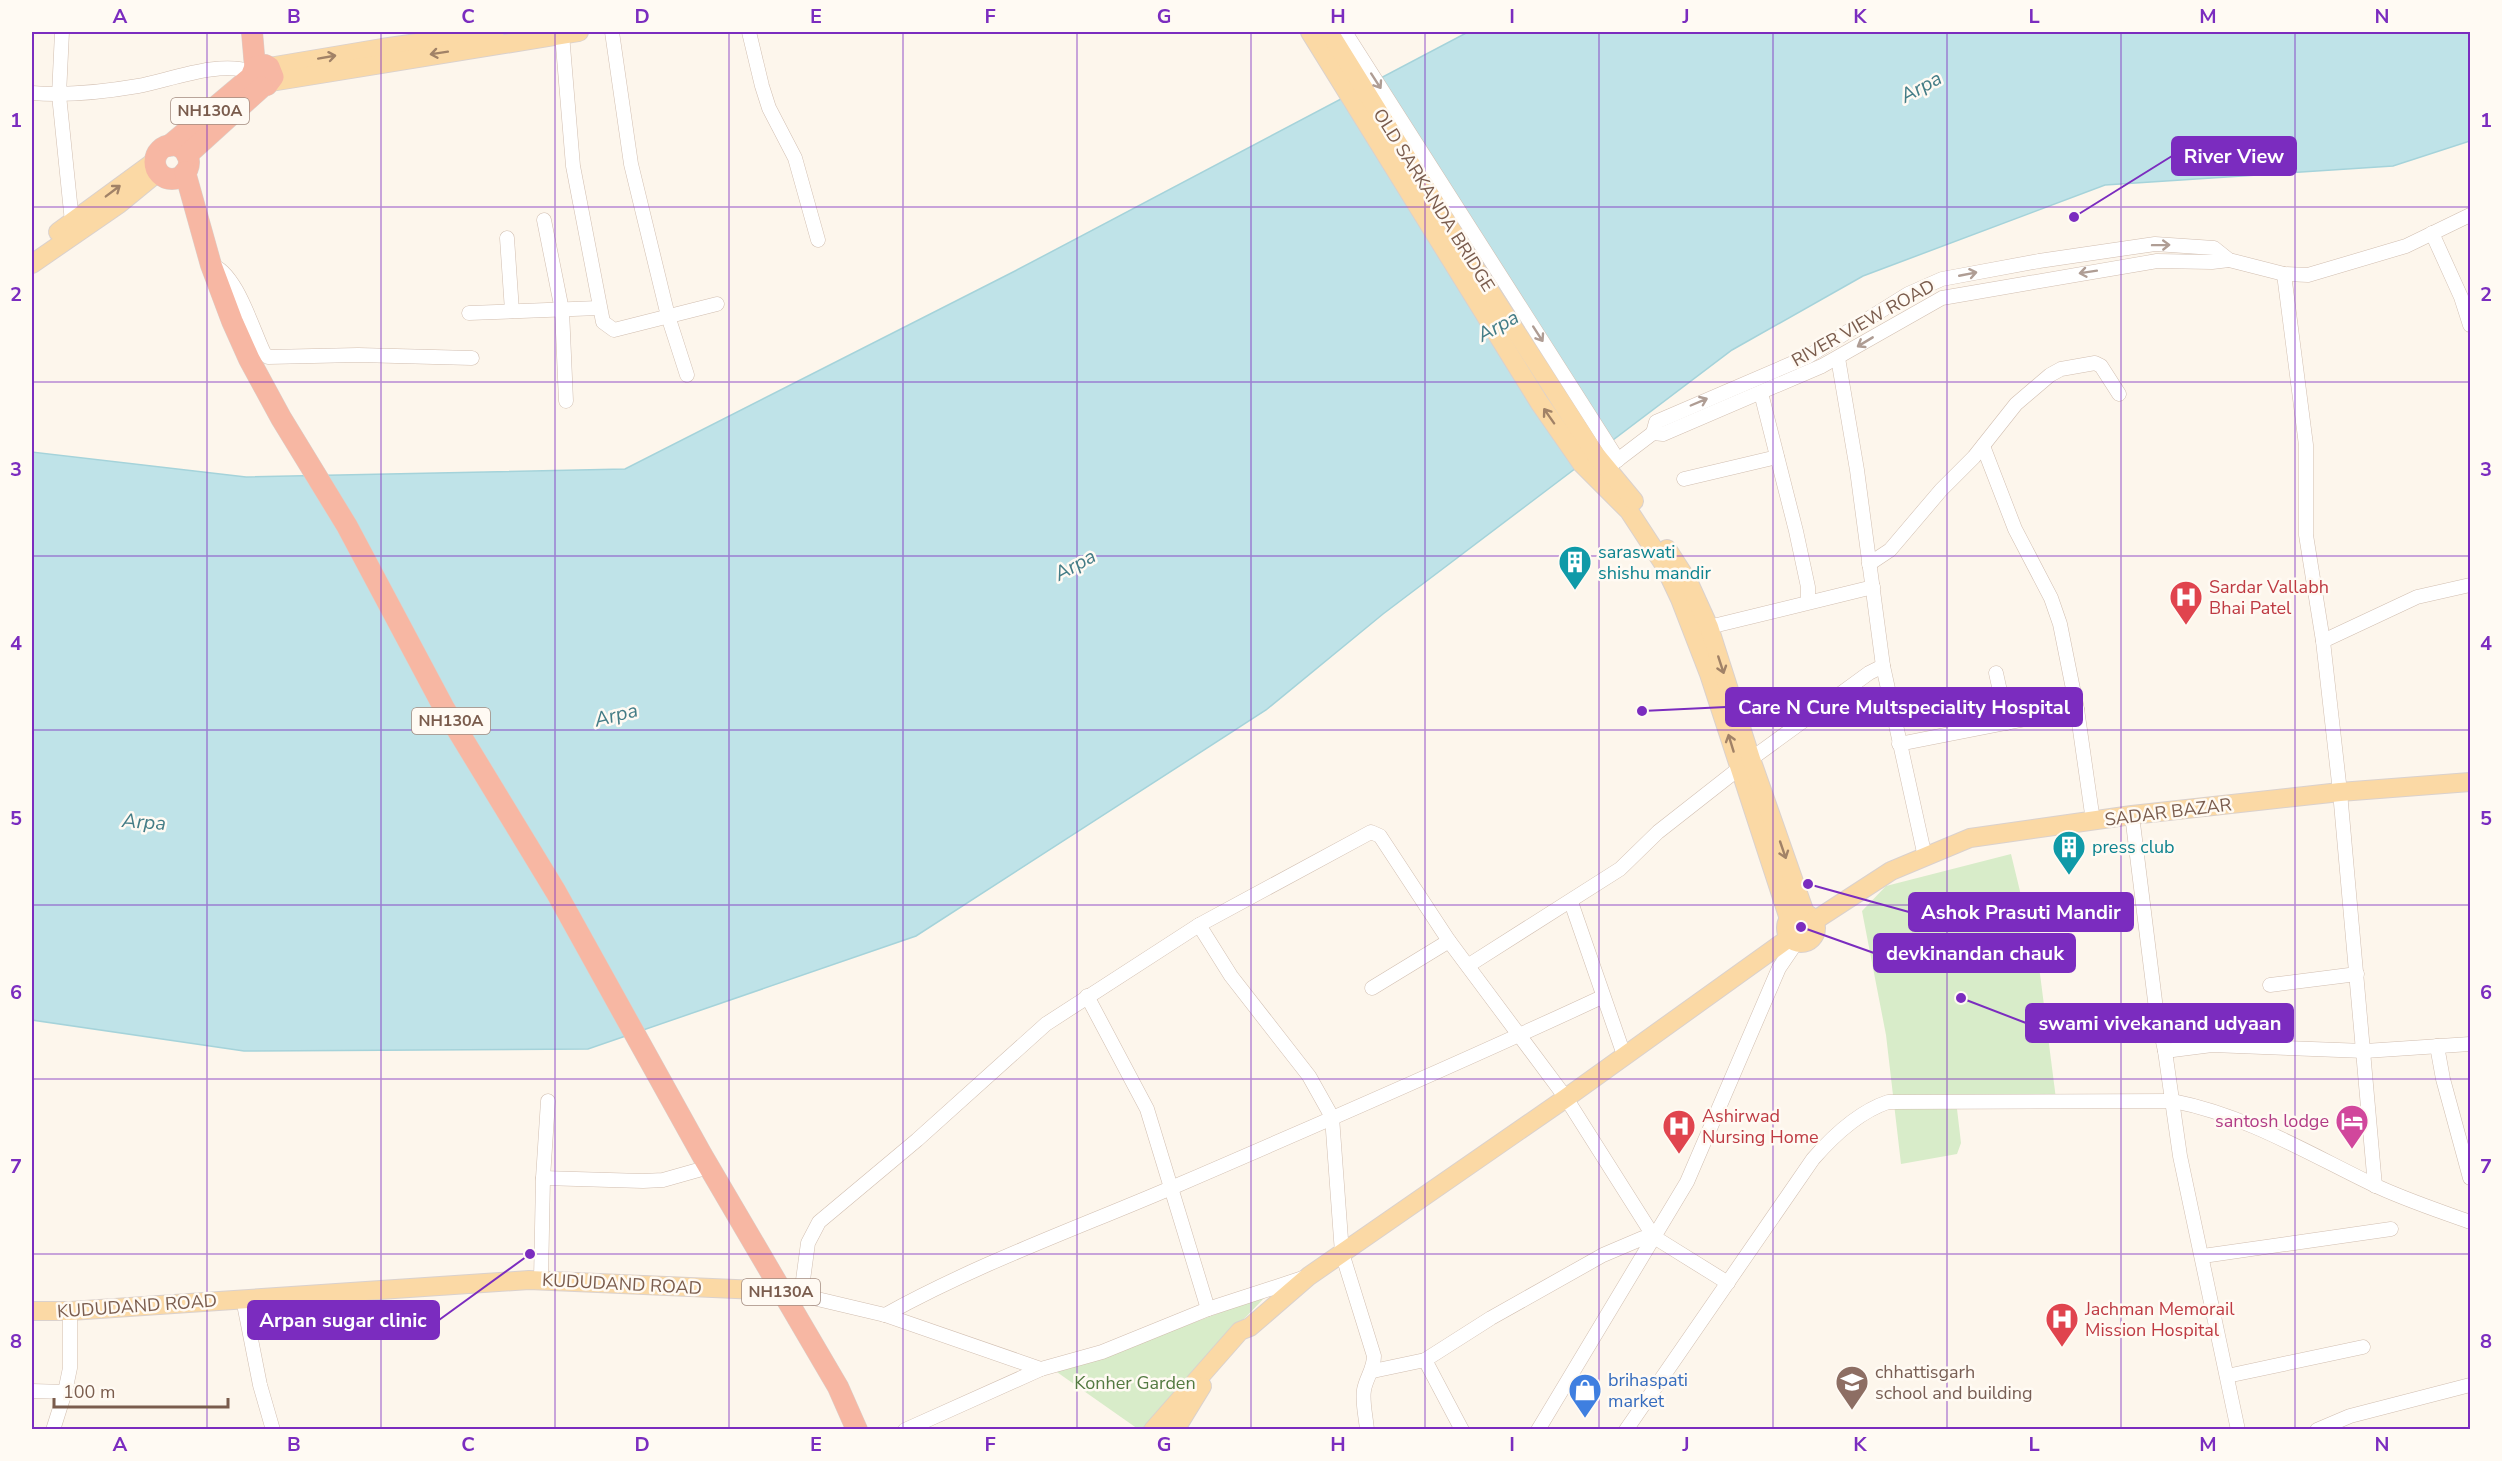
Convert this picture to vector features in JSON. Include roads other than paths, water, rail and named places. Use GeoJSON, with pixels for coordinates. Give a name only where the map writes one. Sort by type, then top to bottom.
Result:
{"type":"FeatureCollection","features":[{"type":"Feature","properties":{"kind":"highway"},"geometry":{"type":"LineString","coordinates":[[252,32],[261,74]]}},
{"type":"Feature","properties":{"kind":"highway"},"geometry":{"type":"LineString","coordinates":[[261,32],[261,74]]}},
{"type":"Feature","properties":{"kind":"highway","name":"NH130A"},"geometry":{"type":"LineString","coordinates":[[261,74],[170,164],[249,359],[281,418],[347,526],[444,708],[556,892],[705,1161],[791,1293],[838,1387],[856,1430]]}},
{"type":"Feature","properties":{"kind":"main road"},"geometry":{"type":"LineString","coordinates":[[261,74],[410,44],[495,32]]}},
{"type":"Feature","properties":{"kind":"main road"},"geometry":{"type":"LineString","coordinates":[[1310,32],[1341,65]]}},
{"type":"Feature","properties":{"kind":"main road"},"geometry":{"type":"LineString","coordinates":[[1329,32],[1341,65]]}},
{"type":"Feature","properties":{"kind":"main road"},"geometry":{"type":"LineString","coordinates":[[410,44],[571,33]]}},
{"type":"Feature","properties":{"kind":"main road","name":"OLD SARKANDA BRIDGE"},"geometry":{"type":"LineString","coordinates":[[1341,65],[1601,461],[1649,520],[1689,583],[1709,627],[1745,765],[1803,917]]}},
{"type":"Feature","properties":{"kind":"main road"},"geometry":{"type":"LineString","coordinates":[[32,250],[72,222],[170,164]]}},
{"type":"Feature","properties":{"kind":"main road"},"geometry":{"type":"LineString","coordinates":[[32,264],[119,204],[170,164]]}},
{"type":"Feature","properties":{"kind":"main road"},"geometry":{"type":"LineString","coordinates":[[1601,461],[1629,511],[1663,562],[1680,599],[1745,765]]}},
{"type":"Feature","properties":{"kind":"main road","name":"SADAR BAZAR"},"geometry":{"type":"LineString","coordinates":[[1803,917],[1891,871],[1970,838],[2132,815],[2340,792],[2470,782]]}},
{"type":"Feature","properties":{"kind":"main road"},"geometry":{"type":"LineString","coordinates":[[1153,1430],[1240,1331],[1250,1327],[1308,1276],[1566,1098],[1624,1055],[1793,941],[1808,942],[1813,938],[1816,926],[1803,917],[1785,930],[1793,941]]}},
{"type":"Feature","properties":{"kind":"main road","name":"KUDUDAND ROAD"},"geometry":{"type":"LineString","coordinates":[[32,1311],[70,1311],[541,1280],[791,1293]]}},
{"type":"Feature","properties":{"kind":"main road"},"geometry":{"type":"LineString","coordinates":[[1175,1430],[1197,1393],[1248,1334],[1250,1327]]}},
{"type":"Feature","properties":{"kind":"street"},"geometry":{"type":"LineString","coordinates":[[62,32],[59,95],[72,222]]}},
{"type":"Feature","properties":{"kind":"street"},"geometry":{"type":"LineString","coordinates":[[612,32],[631,164],[668,316],[687,375]]}},
{"type":"Feature","properties":{"kind":"street"},"geometry":{"type":"LineString","coordinates":[[749,32],[769,108],[795,158],[818,240]]}},
{"type":"Feature","properties":{"kind":"street"},"geometry":{"type":"LineString","coordinates":[[1345,32],[1601,461]]}},
{"type":"Feature","properties":{"kind":"street"},"geometry":{"type":"LineString","coordinates":[[571,33],[573,166],[599,308],[604,324],[614,330],[717,304]]}},
{"type":"Feature","properties":{"kind":"street"},"geometry":{"type":"LineString","coordinates":[[32,93],[59,95],[137,86],[211,70],[236,68],[261,74]]}},
{"type":"Feature","properties":{"kind":"street","name":"RIVER VIEW ROAD"},"geometry":{"type":"LineString","coordinates":[[1601,461],[1653,433],[1663,434],[1838,358],[1925,306],[1956,294],[2157,261],[2229,260],[2284,274],[2308,275],[2406,246],[2470,214]]}},
{"type":"Feature","properties":{"kind":"street"},"geometry":{"type":"LineString","coordinates":[[544,220],[562,310],[566,401]]}},
{"type":"Feature","properties":{"kind":"street"},"geometry":{"type":"LineString","coordinates":[[2432,234],[2461,297],[2470,326]]}},
{"type":"Feature","properties":{"kind":"street"},"geometry":{"type":"LineString","coordinates":[[507,238],[513,311]]}},
{"type":"Feature","properties":{"kind":"street","name":"RIVER VIEW ROAD"},"geometry":{"type":"LineString","coordinates":[[1653,433],[1656,423],[1806,357],[1908,294],[1942,279],[2039,261],[2155,244],[2214,248],[2229,260]]}},
{"type":"Feature","properties":{"kind":"street"},"geometry":{"type":"LineString","coordinates":[[212,266],[219,268],[232,281],[264,353],[268,357],[358,355],[472,358]]}},
{"type":"Feature","properties":{"kind":"street"},"geometry":{"type":"LineString","coordinates":[[2284,274],[2306,445],[2306,535],[2323,641],[2340,792],[2365,1051],[2375,1186]]}},
{"type":"Feature","properties":{"kind":"street"},"geometry":{"type":"LineString","coordinates":[[469,313],[599,308]]}},
{"type":"Feature","properties":{"kind":"street"},"geometry":{"type":"LineString","coordinates":[[1838,358],[1883,666],[1925,857]]}},
{"type":"Feature","properties":{"kind":"street"},"geometry":{"type":"LineString","coordinates":[[1869,564],[1890,550],[1941,490],[1983,446],[2016,404],[2050,375],[2061,369],[2094,363],[2101,366],[2119,394]]}},
{"type":"Feature","properties":{"kind":"street"},"geometry":{"type":"LineString","coordinates":[[1761,393],[1796,531],[1808,587],[1808,602]]}},
{"type":"Feature","properties":{"kind":"street"},"geometry":{"type":"LineString","coordinates":[[1983,446],[2015,529],[2055,608],[2077,709],[2093,821]]}},
{"type":"Feature","properties":{"kind":"street"},"geometry":{"type":"LineString","coordinates":[[1684,478],[1777,457]]}},
{"type":"Feature","properties":{"kind":"street"},"geometry":{"type":"LineString","coordinates":[[2323,641],[2417,597],[2470,585]]}},
{"type":"Feature","properties":{"kind":"street"},"geometry":{"type":"LineString","coordinates":[[1709,627],[1873,587]]}},
{"type":"Feature","properties":{"kind":"street"},"geometry":{"type":"LineString","coordinates":[[1469,965],[1620,869],[1658,832],[1869,673],[1883,666]]}},
{"type":"Feature","properties":{"kind":"street"},"geometry":{"type":"LineString","coordinates":[[1996,673],[2007,723]]}},
{"type":"Feature","properties":{"kind":"street"},"geometry":{"type":"LineString","coordinates":[[1899,744],[2077,709]]}},
{"type":"Feature","properties":{"kind":"street"},"geometry":{"type":"LineString","coordinates":[[2132,815],[2156,1009],[2165,1052],[2180,1156],[2238,1430]]}},
{"type":"Feature","properties":{"kind":"street"},"geometry":{"type":"LineString","coordinates":[[1041,1369],[885,1315],[791,1293],[808,1243],[824,1216],[917,1140],[1046,1024],[1199,924],[1371,832],[1380,836],[1449,941],[1566,1098],[1654,1237],[1728,1283]]}},
{"type":"Feature","properties":{"kind":"street"},"geometry":{"type":"LineString","coordinates":[[1570,902],[1624,1055]]}},
{"type":"Feature","properties":{"kind":"street"},"geometry":{"type":"LineString","coordinates":[[1199,924],[1231,976],[1309,1076],[1332,1117],[1342,1253],[1373,1348],[1372,1371],[1364,1387],[1367,1430]]}},
{"type":"Feature","properties":{"kind":"street"},"geometry":{"type":"LineString","coordinates":[[1372,988],[1449,941]]}},
{"type":"Feature","properties":{"kind":"street"},"geometry":{"type":"LineString","coordinates":[[1538,1430],[1687,1182],[1779,968],[1793,941]]}},
{"type":"Feature","properties":{"kind":"street"},"geometry":{"type":"LineString","coordinates":[[2270,986],[2357,974]]}},
{"type":"Feature","properties":{"kind":"street"},"geometry":{"type":"LineString","coordinates":[[1087,996],[1147,1109],[1208,1309]]}},
{"type":"Feature","properties":{"kind":"street"},"geometry":{"type":"LineString","coordinates":[[885,1315],[972,1270],[1172,1187],[1602,997]]}},
{"type":"Feature","properties":{"kind":"street"},"geometry":{"type":"LineString","coordinates":[[2165,1052],[2212,1045],[2365,1051],[2470,1044]]}},
{"type":"Feature","properties":{"kind":"street"},"geometry":{"type":"LineString","coordinates":[[2437,1046],[2443,1080],[2470,1178]]}},
{"type":"Feature","properties":{"kind":"street"},"geometry":{"type":"LineString","coordinates":[[541,1280],[543,1178],[548,1101]]}},
{"type":"Feature","properties":{"kind":"street"},"geometry":{"type":"LineString","coordinates":[[1626,1430],[1813,1159],[1845,1127],[1881,1105],[1902,1101],[2173,1101],[2205,1107],[2235,1117],[2281,1138],[2375,1186],[2470,1222]]}},
{"type":"Feature","properties":{"kind":"street"},"geometry":{"type":"LineString","coordinates":[[543,1178],[663,1180],[705,1161]]}},
{"type":"Feature","properties":{"kind":"street"},"geometry":{"type":"LineString","coordinates":[[2203,1256],[2391,1229]]}},
{"type":"Feature","properties":{"kind":"street"},"geometry":{"type":"LineString","coordinates":[[1372,1371],[1425,1360],[1491,1318],[1603,1255],[1643,1238],[1654,1237]]}},
{"type":"Feature","properties":{"kind":"street"},"geometry":{"type":"LineString","coordinates":[[904,1430],[1041,1369],[1102,1352],[1208,1309],[1308,1276]]}},
{"type":"Feature","properties":{"kind":"street"},"geometry":{"type":"LineString","coordinates":[[243,1299],[260,1385],[273,1430]]}},
{"type":"Feature","properties":{"kind":"street"},"geometry":{"type":"LineString","coordinates":[[53,1430],[66,1392],[70,1368],[70,1311]]}},
{"type":"Feature","properties":{"kind":"street"},"geometry":{"type":"LineString","coordinates":[[2227,1376],[2363,1347]]}},
{"type":"Feature","properties":{"kind":"street"},"geometry":{"type":"LineString","coordinates":[[1425,1360],[1462,1430]]}},
{"type":"Feature","properties":{"kind":"street"},"geometry":{"type":"LineString","coordinates":[[2317,1430],[2350,1416],[2470,1385]]}},
{"type":"Feature","properties":{"kind":"street"},"geometry":{"type":"LineString","coordinates":[[32,1391],[66,1392]]}},
{"type":"Feature","properties":{"kind":"water","name":"Arpa"},"geometry":{"type":"Polygon","coordinates":[[[1468,32],[2470,32],[2470,141],[2393,166],[2105,185],[1863,276],[1732,350],[1383,614],[1266,710],[916,936],[588,1049],[244,1051],[32,1020],[32,452],[246,477],[625,469],[1015,271],[1468,32]]]}},
{"type":"Feature","properties":{"kind":"place","name":"River View"},"geometry":{"type":"Point","coordinates":[2074,217]}},
{"type":"Feature","properties":{"kind":"place","name":"saraswati shishu mandir"},"geometry":{"type":"Point","coordinates":[1575,591]}},
{"type":"Feature","properties":{"kind":"place","name":"Sardar Vallabh Bhai Patel"},"geometry":{"type":"Point","coordinates":[2186,626]}},
{"type":"Feature","properties":{"kind":"place","name":"Care N Cure Multspeciality Hospital"},"geometry":{"type":"Point","coordinates":[1642,711]}},
{"type":"Feature","properties":{"kind":"place","name":"press club"},"geometry":{"type":"Point","coordinates":[2069,876]}},
{"type":"Feature","properties":{"kind":"place","name":"Ashok Prasuti Mandir"},"geometry":{"type":"Point","coordinates":[1808,884]}},
{"type":"Feature","properties":{"kind":"place","name":"devkinandan chauk"},"geometry":{"type":"Point","coordinates":[1801,927]}},
{"type":"Feature","properties":{"kind":"place","name":"swami vivekanand udyaan"},"geometry":{"type":"Point","coordinates":[1961,998]}},
{"type":"Feature","properties":{"kind":"place","name":"santosh lodge"},"geometry":{"type":"Point","coordinates":[2352,1150]}},
{"type":"Feature","properties":{"kind":"place","name":"Ashirwad Nursing Home"},"geometry":{"type":"Point","coordinates":[1679,1155]}},
{"type":"Feature","properties":{"kind":"place","name":"Arpan sugar clinic"},"geometry":{"type":"Point","coordinates":[530,1254]}},
{"type":"Feature","properties":{"kind":"place","name":"Jachman Memorail Mission Hospital"},"geometry":{"type":"Point","coordinates":[2062,1348]}},
{"type":"Feature","properties":{"kind":"place","name":"chhattisgarh school and building"},"geometry":{"type":"Point","coordinates":[1852,1411]}},
{"type":"Feature","properties":{"kind":"place","name":"brihaspati market"},"geometry":{"type":"Point","coordinates":[1585,1419]}},
{"type":"Feature","properties":{"kind":"park label","name":"Konher Garden"},"geometry":{"type":"Point","coordinates":[1135,1383]}}]}
